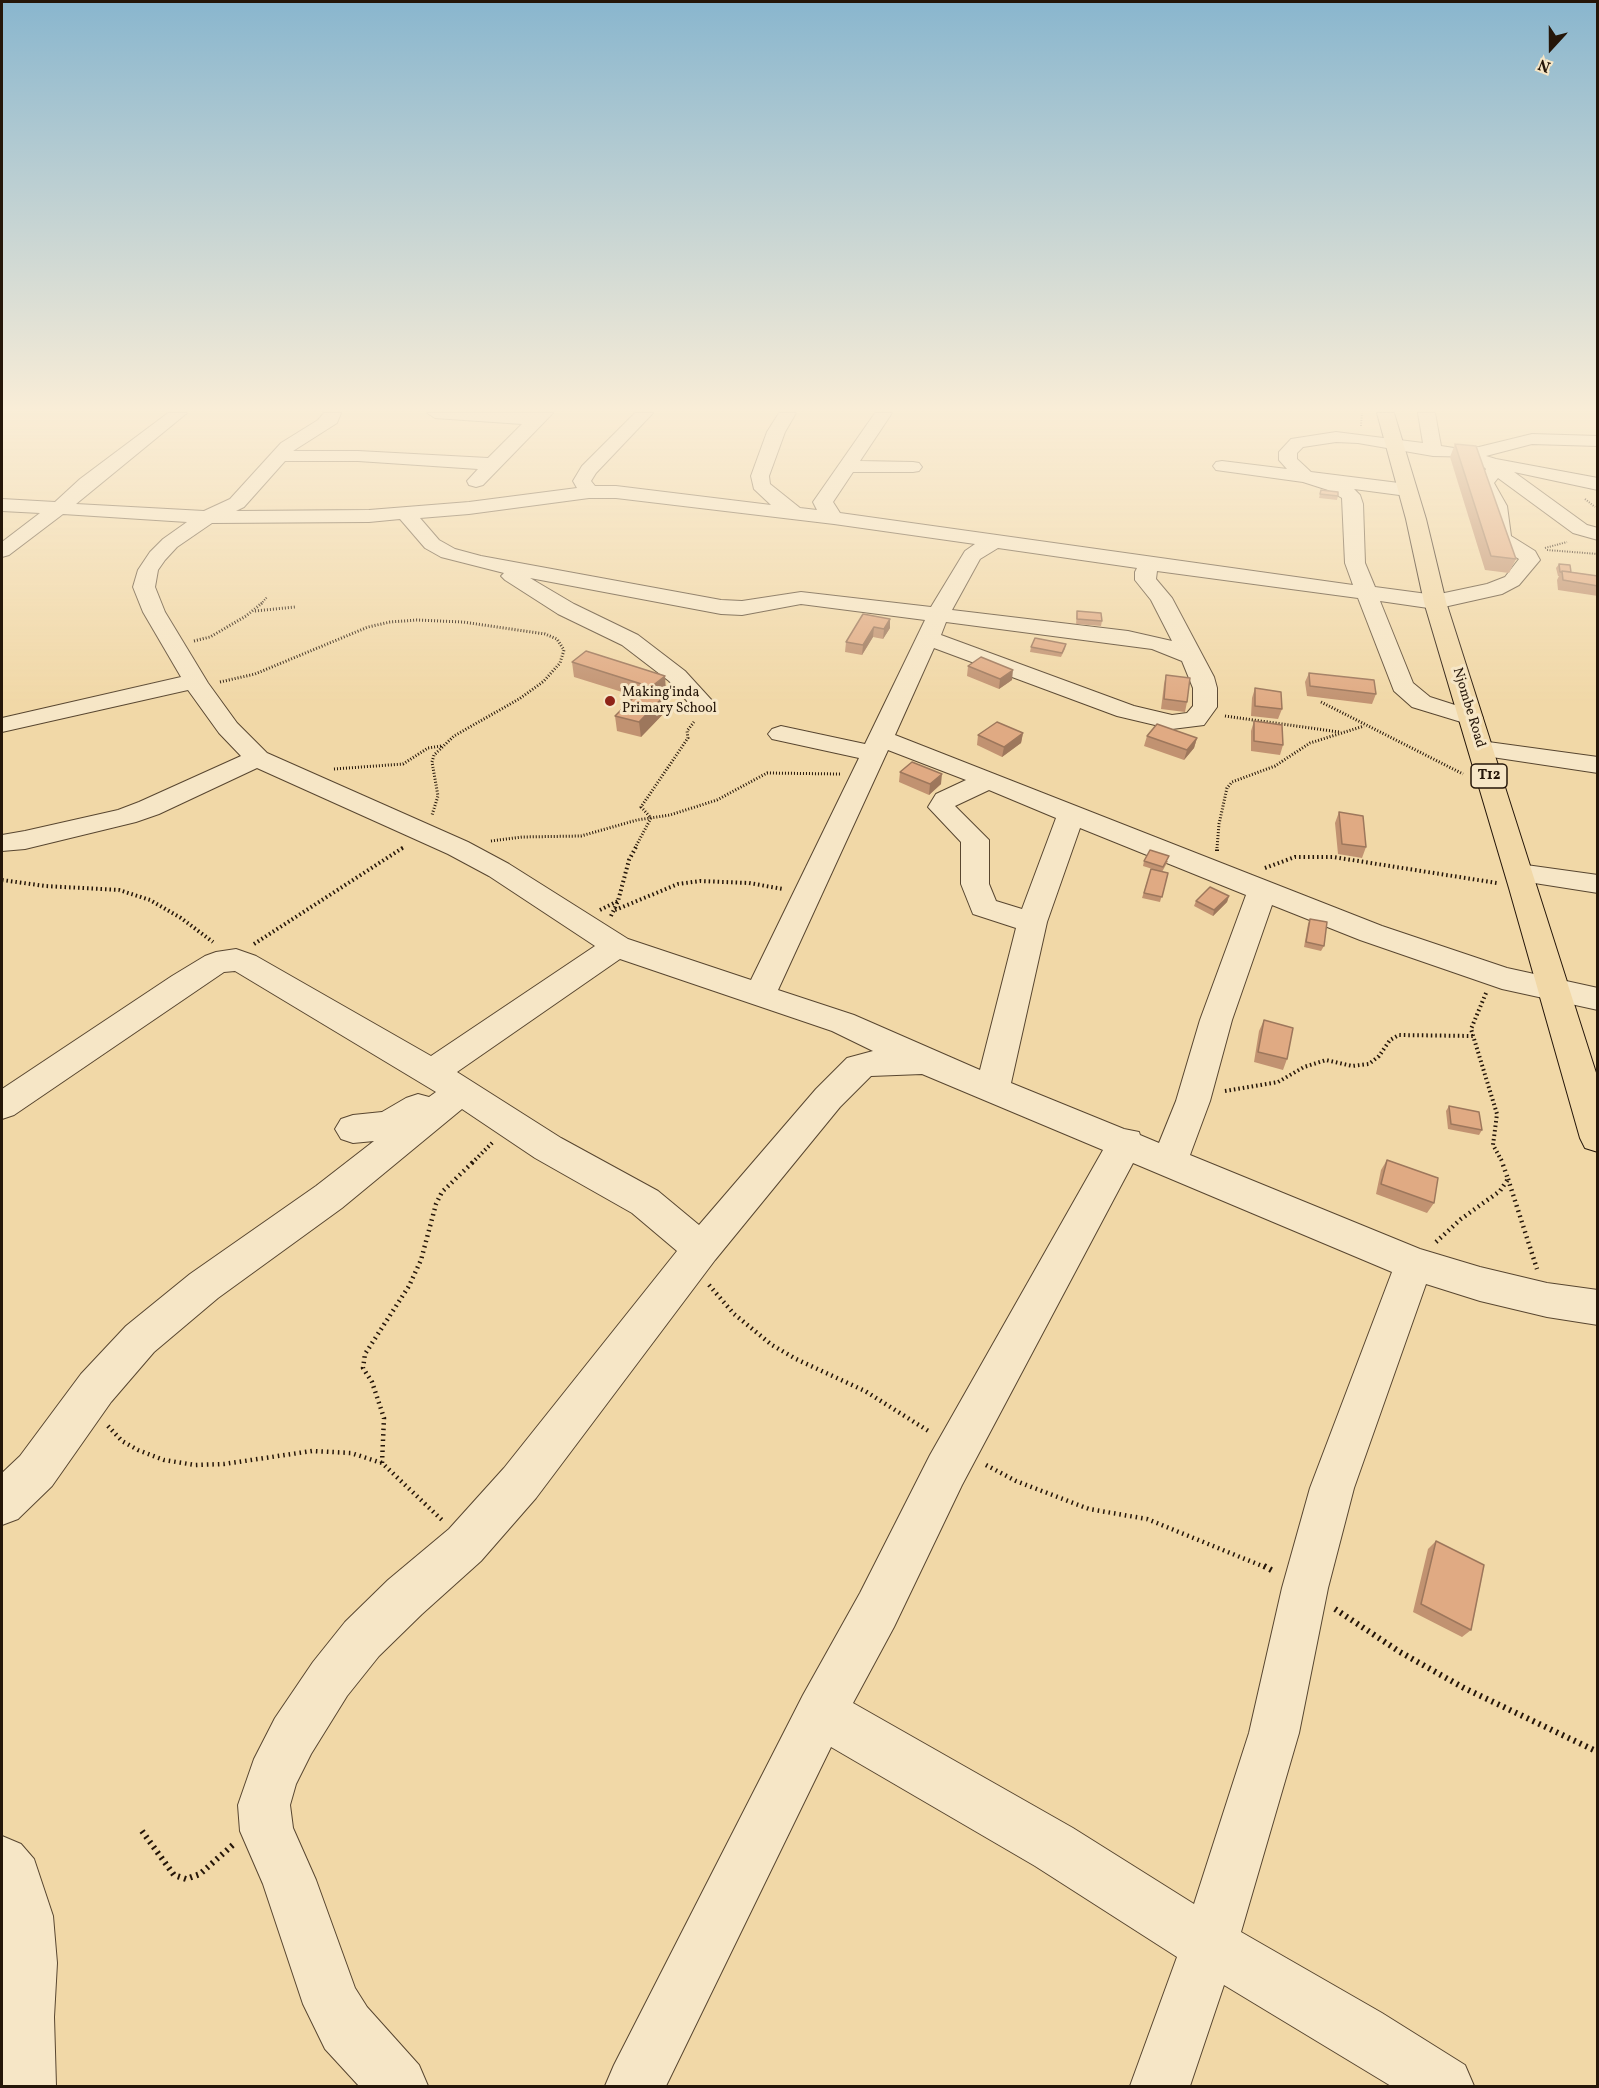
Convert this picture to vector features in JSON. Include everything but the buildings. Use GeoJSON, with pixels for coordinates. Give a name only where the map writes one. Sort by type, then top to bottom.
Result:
{"type":"FeatureCollection","features":[{"type":"Feature","properties":{"kind":"highway","name":"Njombe Road"},"geometry":{"type":"LineString","coordinates":[[1413,510],[1435,602],[1522,880],[1598,1138]]}},
{"type":"Feature","properties":{"kind":"street"},"geometry":{"type":"LineString","coordinates":[[2,551],[56,510]]}},
{"type":"Feature","properties":{"kind":"street"},"geometry":{"type":"LineString","coordinates":[[111,510],[207,517],[406,514],[443,510]]}},
{"type":"Feature","properties":{"kind":"street"},"geometry":{"type":"LineString","coordinates":[[223,510],[207,517],[170,543],[157,556],[148,570],[144,587],[154,612],[172,644],[228,728],[270,764],[458,848],[609,929],[760,995],[843,1023],[929,1063],[1414,1264],[1480,1284],[1547,1300],[1598,1308]]}},
{"type":"Feature","properties":{"kind":"street"},"geometry":{"type":"LineString","coordinates":[[786,510],[812,510]]}},
{"type":"Feature","properties":{"kind":"street"},"geometry":{"type":"LineString","coordinates":[[831,510],[993,542],[1435,602],[1494,589],[1512,581],[1530,560],[1528,555],[1520,549],[1503,541],[1498,510]]}},
{"type":"Feature","properties":{"kind":"street"},"geometry":{"type":"LineString","coordinates":[[1352,510],[1355,563],[1402,686],[1421,702],[1471,718]]}},
{"type":"Feature","properties":{"kind":"street"},"geometry":{"type":"LineString","coordinates":[[1547,510],[1577,535]]}},
{"type":"Feature","properties":{"kind":"street"},"geometry":{"type":"LineString","coordinates":[[406,514],[432,544],[448,553],[491,565],[720,607],[742,608],[801,598],[1143,640],[1192,657]]}},
{"type":"Feature","properties":{"kind":"street"},"geometry":{"type":"LineString","coordinates":[[1520,549],[1577,535]]}},
{"type":"Feature","properties":{"kind":"street"},"geometry":{"type":"LineString","coordinates":[[760,995],[940,614],[972,555],[993,542]]}},
{"type":"Feature","properties":{"kind":"street"},"geometry":{"type":"LineString","coordinates":[[928,638],[1071,693],[1134,714],[1186,722],[1196,720],[1202,713],[1206,700],[1205,688],[1192,657],[1161,598],[1146,580],[1145,572],[1152,564]]}},
{"type":"Feature","properties":{"kind":"street"},"geometry":{"type":"LineString","coordinates":[[491,565],[566,609],[630,639],[677,676],[705,706]]}},
{"type":"Feature","properties":{"kind":"street"},"geometry":{"type":"LineString","coordinates":[[2,725],[196,683]]}},
{"type":"Feature","properties":{"kind":"street"},"geometry":{"type":"LineString","coordinates":[[782,734],[989,780],[1071,815],[1371,933],[1502,978],[1598,999]]}},
{"type":"Feature","properties":{"kind":"street"},"geometry":{"type":"LineString","coordinates":[[1481,748],[1598,765]]}},
{"type":"Feature","properties":{"kind":"street"},"geometry":{"type":"LineString","coordinates":[[2,843],[25,840],[126,816],[270,764]]}},
{"type":"Feature","properties":{"kind":"street"},"geometry":{"type":"LineString","coordinates":[[989,780],[945,800],[941,807],[975,840],[975,884],[983,907],[1032,922]]}},
{"type":"Feature","properties":{"kind":"street"},"geometry":{"type":"LineString","coordinates":[[993,1088],[1032,922],[1071,815]]}},
{"type":"Feature","properties":{"kind":"street"},"geometry":{"type":"LineString","coordinates":[[1522,880],[1598,884]]}},
{"type":"Feature","properties":{"kind":"street"},"geometry":{"type":"LineString","coordinates":[[1169,1162],[1193,1101],[1216,1020],[1239,881]]}},
{"type":"Feature","properties":{"kind":"street"},"geometry":{"type":"LineString","coordinates":[[354,1129],[383,1126],[400,1120],[416,1109],[609,929]]}},
{"type":"Feature","properties":{"kind":"street"},"geometry":{"type":"LineString","coordinates":[[2,1106],[163,996],[230,960],[245,963],[361,1034],[445,1080],[548,1148],[645,1202],[701,1249]]}},
{"type":"Feature","properties":{"kind":"street"},"geometry":{"type":"LineString","coordinates":[[398,2086],[346,2028],[332,2004],[289,1880],[267,1831],[264,1805],[272,1777],[293,1736],[330,1679],[362,1639],[405,1597],[465,1545],[555,1440],[628,1341],[701,1249],[828,1098],[859,1067],[873,1063],[929,1063]]}},
{"type":"Feature","properties":{"kind":"street"},"geometry":{"type":"LineString","coordinates":[[2,1503],[36,1471],[96,1388],[140,1339],[167,1316],[329,1197],[445,1080]]}},
{"type":"Feature","properties":{"kind":"street"},"geometry":{"type":"LineString","coordinates":[[635,2086],[821,1713],[958,1450],[1126,1143]]}},
{"type":"Feature","properties":{"kind":"street"},"geometry":{"type":"LineString","coordinates":[[1160,2086],[1209,1945],[1274,1734],[1305,1588],[1332,1488],[1414,1264]]}},
{"type":"Feature","properties":{"kind":"street"},"geometry":{"type":"LineString","coordinates":[[821,1713],[1054,1847],[1209,1945],[1361,2034],[1444,2086]]}},
{"type":"Feature","properties":{"kind":"street"},"geometry":{"type":"LineString","coordinates":[[2,1863],[15,1878],[25,1916],[29,1963],[25,2017],[26,2086]]}},
{"type":"Feature","properties":{"kind":"path"},"geometry":{"type":"LineString","coordinates":[[1577,535],[1542,549],[1577,535]]}},
{"type":"Feature","properties":{"kind":"path"},"geometry":{"type":"LineString","coordinates":[[172,644],[210,636],[254,611],[267,597]]}},
{"type":"Feature","properties":{"kind":"path"},"geometry":{"type":"LineString","coordinates":[[254,611],[295,607]]}},
{"type":"Feature","properties":{"kind":"path"},"geometry":{"type":"LineString","coordinates":[[196,683],[255,674],[368,627],[390,622],[417,620],[463,622],[545,634],[557,639],[564,650],[560,663],[544,681],[441,746],[428,748],[403,764],[270,764]]}},
{"type":"Feature","properties":{"kind":"path"},"geometry":{"type":"LineString","coordinates":[[1321,702],[1364,726],[1493,789]]}},
{"type":"Feature","properties":{"kind":"path"},"geometry":{"type":"LineString","coordinates":[[651,818],[641,807],[688,738],[687,731],[705,706]]}},
{"type":"Feature","properties":{"kind":"path"},"geometry":{"type":"LineString","coordinates":[[1202,713],[1340,732]]}},
{"type":"Feature","properties":{"kind":"path"},"geometry":{"type":"LineString","coordinates":[[1364,726],[1340,732],[1305,746],[1275,766],[1232,782],[1227,788],[1219,824],[1239,881],[1286,860],[1307,856],[1333,857],[1522,880]]}},
{"type":"Feature","properties":{"kind":"path"},"geometry":{"type":"LineString","coordinates":[[2,880],[45,886],[119,890],[150,900],[210,939],[230,960],[402,848],[423,831],[438,796],[432,762],[441,746]]}},
{"type":"Feature","properties":{"kind":"path"},"geometry":{"type":"LineString","coordinates":[[458,848],[506,839],[581,836],[670,815],[717,800],[767,773],[841,774],[873,753]]}},
{"type":"Feature","properties":{"kind":"path"},"geometry":{"type":"LineString","coordinates":[[609,929],[629,860],[651,818]]}},
{"type":"Feature","properties":{"kind":"path"},"geometry":{"type":"LineString","coordinates":[[609,929],[678,884],[700,881],[749,883],[807,896]]}},
{"type":"Feature","properties":{"kind":"path"},"geometry":{"type":"LineString","coordinates":[[1502,978],[1487,992],[1472,1029],[1497,1114],[1493,1145],[1506,1168],[1547,1300]]}},
{"type":"Feature","properties":{"kind":"path"},"geometry":{"type":"LineString","coordinates":[[1193,1101],[1225,1091],[1278,1082],[1304,1067],[1326,1060],[1352,1066],[1369,1064],[1379,1056],[1390,1040],[1399,1035],[1473,1036]]}},
{"type":"Feature","properties":{"kind":"path"},"geometry":{"type":"LineString","coordinates":[[382,1464],[384,1418],[372,1382],[363,1368],[365,1354],[409,1286],[421,1260],[436,1204],[442,1192],[511,1124]]}},
{"type":"Feature","properties":{"kind":"path"},"geometry":{"type":"LineString","coordinates":[[1414,1264],[1461,1219],[1489,1201],[1508,1179]]}},
{"type":"Feature","properties":{"kind":"path"},"geometry":{"type":"LineString","coordinates":[[701,1249],[705,1279],[711,1289],[754,1331],[796,1359],[866,1391],[958,1450],[1016,1481],[1089,1509],[1147,1519],[1256,1562],[1305,1588],[1400,1652],[1464,1688],[1598,1752]]}},
{"type":"Feature","properties":{"kind":"path"},"geometry":{"type":"LineString","coordinates":[[96,1388],[98,1407],[104,1420],[122,1441],[164,1460],[195,1465],[224,1464],[312,1450],[351,1453],[382,1464],[465,1545]]}},
{"type":"Feature","properties":{"kind":"path"},"geometry":{"type":"LineString","coordinates":[[142,1831],[174,1875],[186,1879],[200,1874],[218,1860],[241,1837],[264,1805]]}},
{"type":"Feature","properties":{"kind":"place","name":"Making'inda Primary School"},"geometry":{"type":"Point","coordinates":[610,701]}}]}
